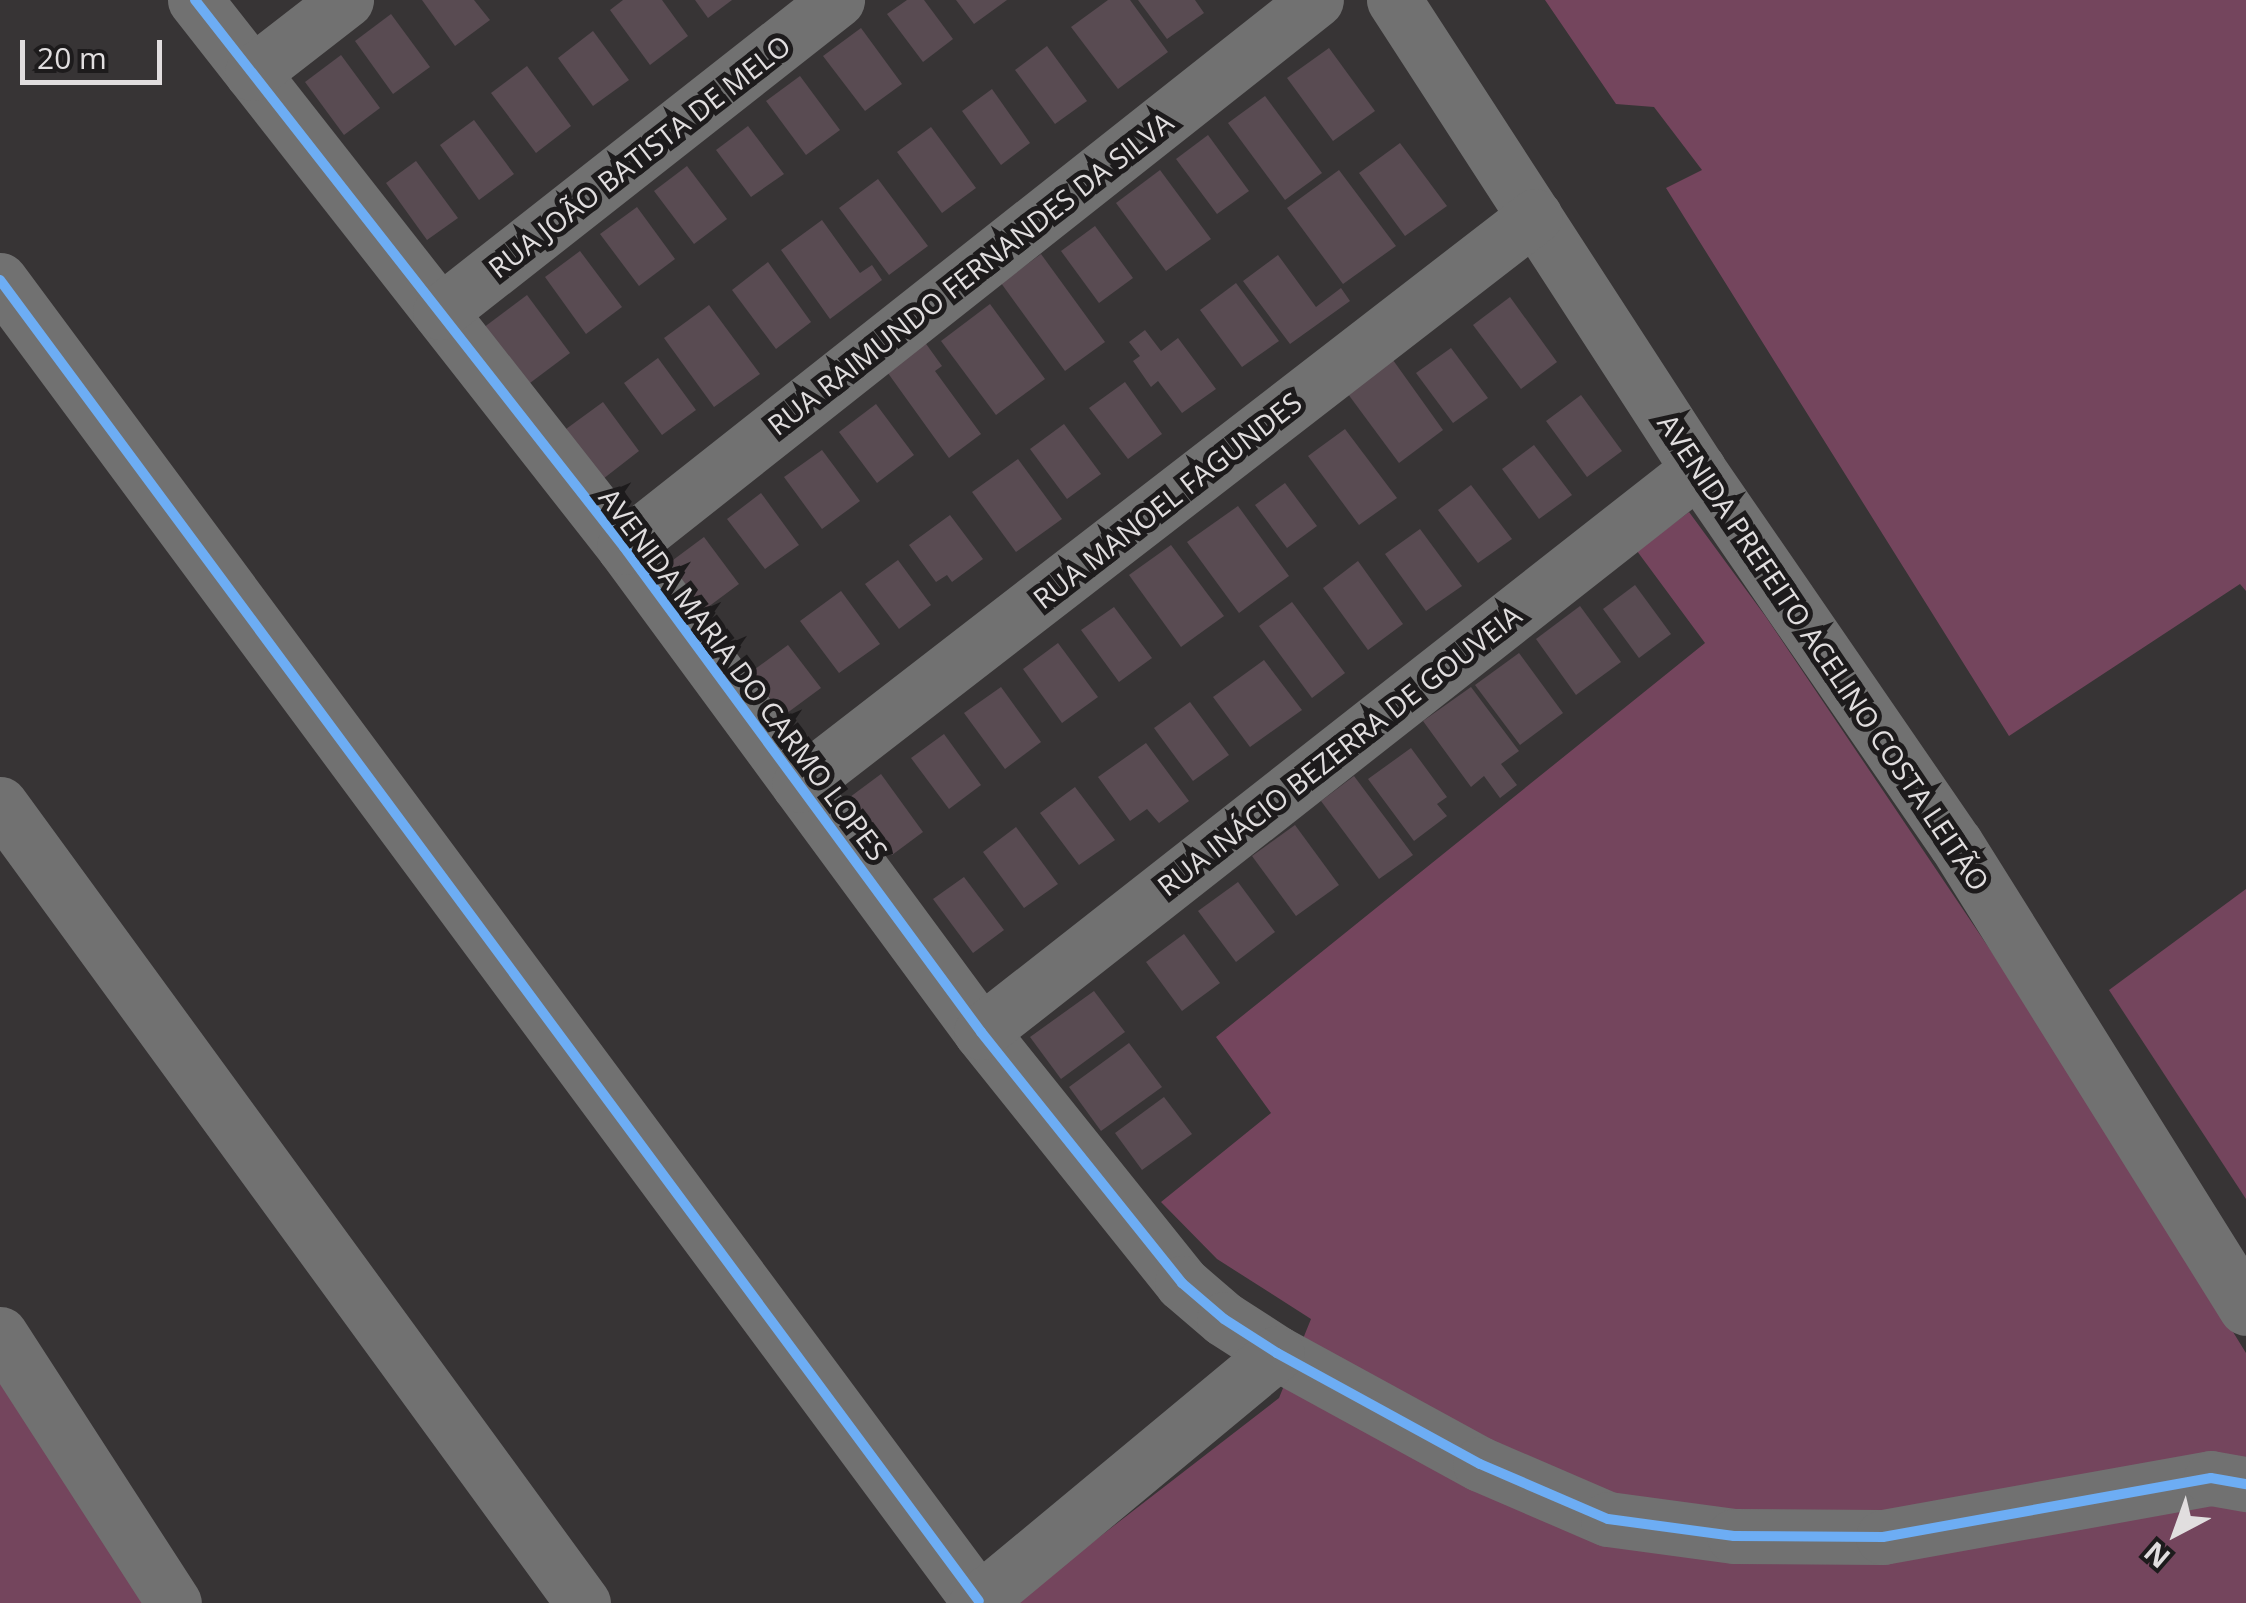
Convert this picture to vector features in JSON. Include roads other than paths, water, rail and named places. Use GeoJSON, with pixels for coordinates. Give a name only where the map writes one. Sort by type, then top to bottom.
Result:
{"type":"FeatureCollection","features":[{"type":"Feature","properties":{"kind":"street","name":"AVENIDA MARIA DO CARMO LOPES"},"geometry":{"type":"LineString","coordinates":[[195,0],[624,546],[981,1032],[1182,1283],[1224,1318],[1277,1353],[1480,1464],[1608,1518],[1734,1536],[1883,1536],[2212,1478],[2246,1484]]}},
{"type":"Feature","properties":{"kind":"street"},"geometry":{"type":"LineString","coordinates":[[252,73],[346,0]]}},
{"type":"Feature","properties":{"kind":"street","name":"RUA JOÃO BATISTA DE MELO"},"geometry":{"type":"LineString","coordinates":[[440,312],[837,0]]}},
{"type":"Feature","properties":{"kind":"street","name":"RUA RAIMUNDO FERNANDES DA SILVA"},"geometry":{"type":"LineString","coordinates":[[624,546],[1316,0]]}},
{"type":"Feature","properties":{"kind":"street","name":"AVENIDA PREFEITO ACELINO COSTA LEITÃO"},"geometry":{"type":"LineString","coordinates":[[1394,0],[1698,469],[1956,844],[2246,1308]]}},
{"type":"Feature","properties":{"kind":"street","name":"RUA MANOEL FAGUNDES"},"geometry":{"type":"LineString","coordinates":[[799,784],[1534,216]]}},
{"type":"Feature","properties":{"kind":"street"},"geometry":{"type":"LineString","coordinates":[[0,280],[978,1602],[1277,1353]]}},
{"type":"Feature","properties":{"kind":"street","name":"RUA INÁCIO BEZERRA DE GOUVEIA"},"geometry":{"type":"LineString","coordinates":[[981,1032],[1698,469]]}},
{"type":"Feature","properties":{"kind":"street"},"geometry":{"type":"LineString","coordinates":[[0,804],[584,1603]]}},
{"type":"Feature","properties":{"kind":"street"},"geometry":{"type":"LineString","coordinates":[[0,1334],[174,1603]]}}]}
